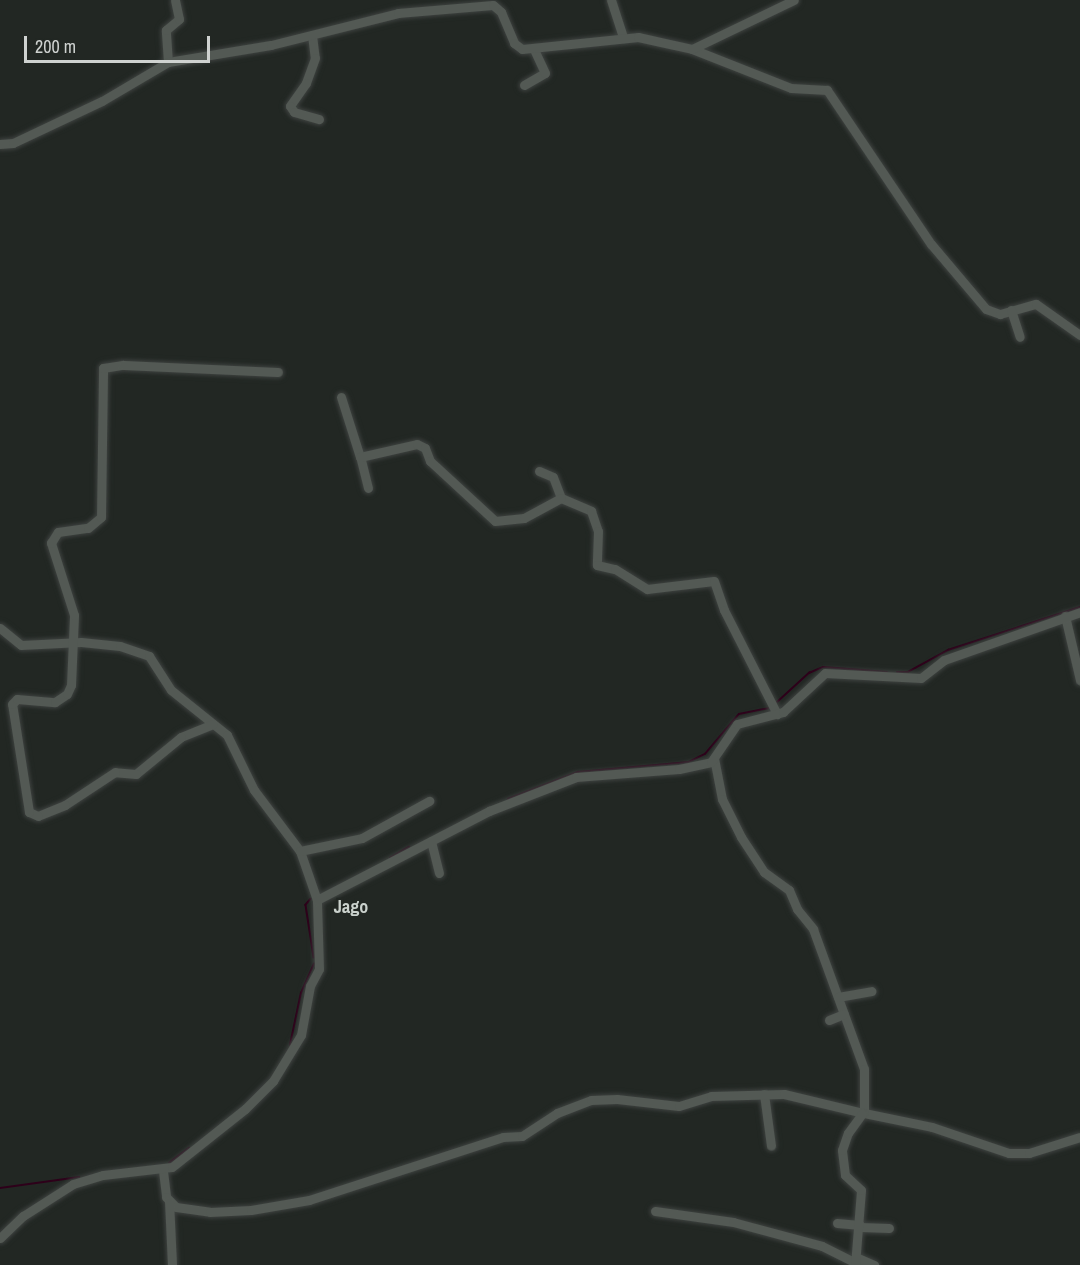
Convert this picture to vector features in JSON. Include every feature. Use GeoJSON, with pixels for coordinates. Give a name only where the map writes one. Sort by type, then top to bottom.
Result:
{"type":"FeatureCollection","features":[{"type":"Feature","properties":{"kind":"street"},"geometry":{"type":"LineString","coordinates":[[168,62],[165,30],[177,23],[179,16],[175,0]]}},
{"type":"Feature","properties":{"kind":"street"},"geometry":{"type":"LineString","coordinates":[[611,0],[623,38]]}},
{"type":"Feature","properties":{"kind":"street"},"geometry":{"type":"LineString","coordinates":[[692,49],[794,0]]}},
{"type":"Feature","properties":{"kind":"street"},"geometry":{"type":"LineString","coordinates":[[0,144],[13,142],[102,102],[168,62],[312,35],[398,13],[488,2],[501,12],[515,45],[534,49],[623,38],[656,38],[692,49],[791,88],[827,90],[949,268],[989,312],[996,314],[1036,304],[1080,335]]}},
{"type":"Feature","properties":{"kind":"street"},"geometry":{"type":"LineString","coordinates":[[312,35],[313,66],[290,106],[294,112],[319,119]]}},
{"type":"Feature","properties":{"kind":"street"},"geometry":{"type":"LineString","coordinates":[[524,85],[545,72],[534,49]]}},
{"type":"Feature","properties":{"kind":"street"},"geometry":{"type":"LineString","coordinates":[[1011,310],[1020,337]]}},
{"type":"Feature","properties":{"kind":"street"},"geometry":{"type":"LineString","coordinates":[[213,724],[181,737],[141,771],[110,774],[65,806],[32,816],[27,806],[12,704],[17,699],[55,702],[67,694],[72,642],[72,603],[55,565],[51,543],[58,532],[88,528],[101,518],[103,368],[123,365],[278,372]]}},
{"type":"Feature","properties":{"kind":"street"},"geometry":{"type":"LineString","coordinates":[[341,397],[368,488]]}},
{"type":"Feature","properties":{"kind":"street"},"geometry":{"type":"LineString","coordinates":[[360,458],[396,447],[423,446],[430,461],[495,521],[524,518],[561,498]]}},
{"type":"Feature","properties":{"kind":"street"},"geometry":{"type":"LineString","coordinates":[[539,471],[553,477],[561,498],[591,511],[598,531],[594,558],[598,565],[615,569],[647,589],[714,581],[724,610],[771,699],[776,713]]}},
{"type":"Feature","properties":{"kind":"street"},"geometry":{"type":"LineString","coordinates":[[316,898],[489,811],[576,777],[679,769],[714,759],[737,724],[776,713],[825,673],[921,678],[944,660],[1080,612]]}},
{"type":"Feature","properties":{"kind":"street"},"geometry":{"type":"LineString","coordinates":[[1065,616],[1080,680]]}},
{"type":"Feature","properties":{"kind":"street"},"geometry":{"type":"LineString","coordinates":[[0,628],[21,645],[72,642],[120,646],[149,656],[171,690],[228,735],[254,790],[300,851],[316,898],[319,969],[310,986],[301,1035],[286,1063],[245,1109],[163,1171],[103,1176],[73,1184],[22,1216],[0,1238]]}},
{"type":"Feature","properties":{"kind":"street"},"geometry":{"type":"LineString","coordinates":[[714,759],[722,799],[741,837],[764,872],[789,890],[797,909],[813,929],[864,1069],[863,1114],[844,1141],[842,1156],[846,1177],[861,1190],[856,1262]]}},
{"type":"Feature","properties":{"kind":"street"},"geometry":{"type":"LineString","coordinates":[[300,851],[362,838],[429,801]]}},
{"type":"Feature","properties":{"kind":"street"},"geometry":{"type":"LineString","coordinates":[[431,841],[439,873]]}},
{"type":"Feature","properties":{"kind":"street"},"geometry":{"type":"LineString","coordinates":[[838,997],[871,991]]}},
{"type":"Feature","properties":{"kind":"street"},"geometry":{"type":"LineString","coordinates":[[829,1020],[844,1014]]}},
{"type":"Feature","properties":{"kind":"street"},"geometry":{"type":"LineString","coordinates":[[169,1201],[185,1209],[210,1212],[251,1210],[309,1200],[503,1137],[522,1136],[557,1113],[591,1100],[617,1099],[679,1106],[711,1096],[764,1094],[810,1098],[863,1114],[932,1127],[1009,1154],[1029,1153],[1080,1137]]}},
{"type":"Feature","properties":{"kind":"street"},"geometry":{"type":"LineString","coordinates":[[764,1094],[771,1146]]}},
{"type":"Feature","properties":{"kind":"street"},"geometry":{"type":"LineString","coordinates":[[163,1171],[169,1201],[172,1265]]}},
{"type":"Feature","properties":{"kind":"street"},"geometry":{"type":"LineString","coordinates":[[655,1211],[762,1229],[822,1246],[856,1262],[874,1265]]}},
{"type":"Feature","properties":{"kind":"street"},"geometry":{"type":"LineString","coordinates":[[837,1223],[889,1228]]}},
{"type":"Feature","properties":{"kind":"waterway"},"geometry":{"type":"LineString","coordinates":[[897,672],[908,672],[948,650],[1080,607]]}},
{"type":"Feature","properties":{"kind":"waterway"},"geometry":{"type":"LineString","coordinates":[[776,703],[809,673],[823,667],[887,672]]}},
{"type":"Feature","properties":{"kind":"waterway"},"geometry":{"type":"LineString","coordinates":[[508,799],[578,772],[689,762],[705,754],[739,714],[769,708]]}},
{"type":"Feature","properties":{"kind":"waterway"},"geometry":{"type":"LineString","coordinates":[[390,858],[409,847]]}},
{"type":"Feature","properties":{"kind":"waterway"},"geometry":{"type":"LineString","coordinates":[[311,899],[306,905],[314,957]]}},
{"type":"Feature","properties":{"kind":"waterway"},"geometry":{"type":"LineString","coordinates":[[290,1045],[301,993],[314,964]]}},
{"type":"Feature","properties":{"kind":"waterway"},"geometry":{"type":"LineString","coordinates":[[169,1163],[189,1148]]}},
{"type":"Feature","properties":{"kind":"waterway"},"geometry":{"type":"LineString","coordinates":[[0,1188],[79,1177]]}},
{"type":"Feature","properties":{"kind":"district","name":"Jago"},"geometry":{"type":"Point","coordinates":[351,907]}}]}
